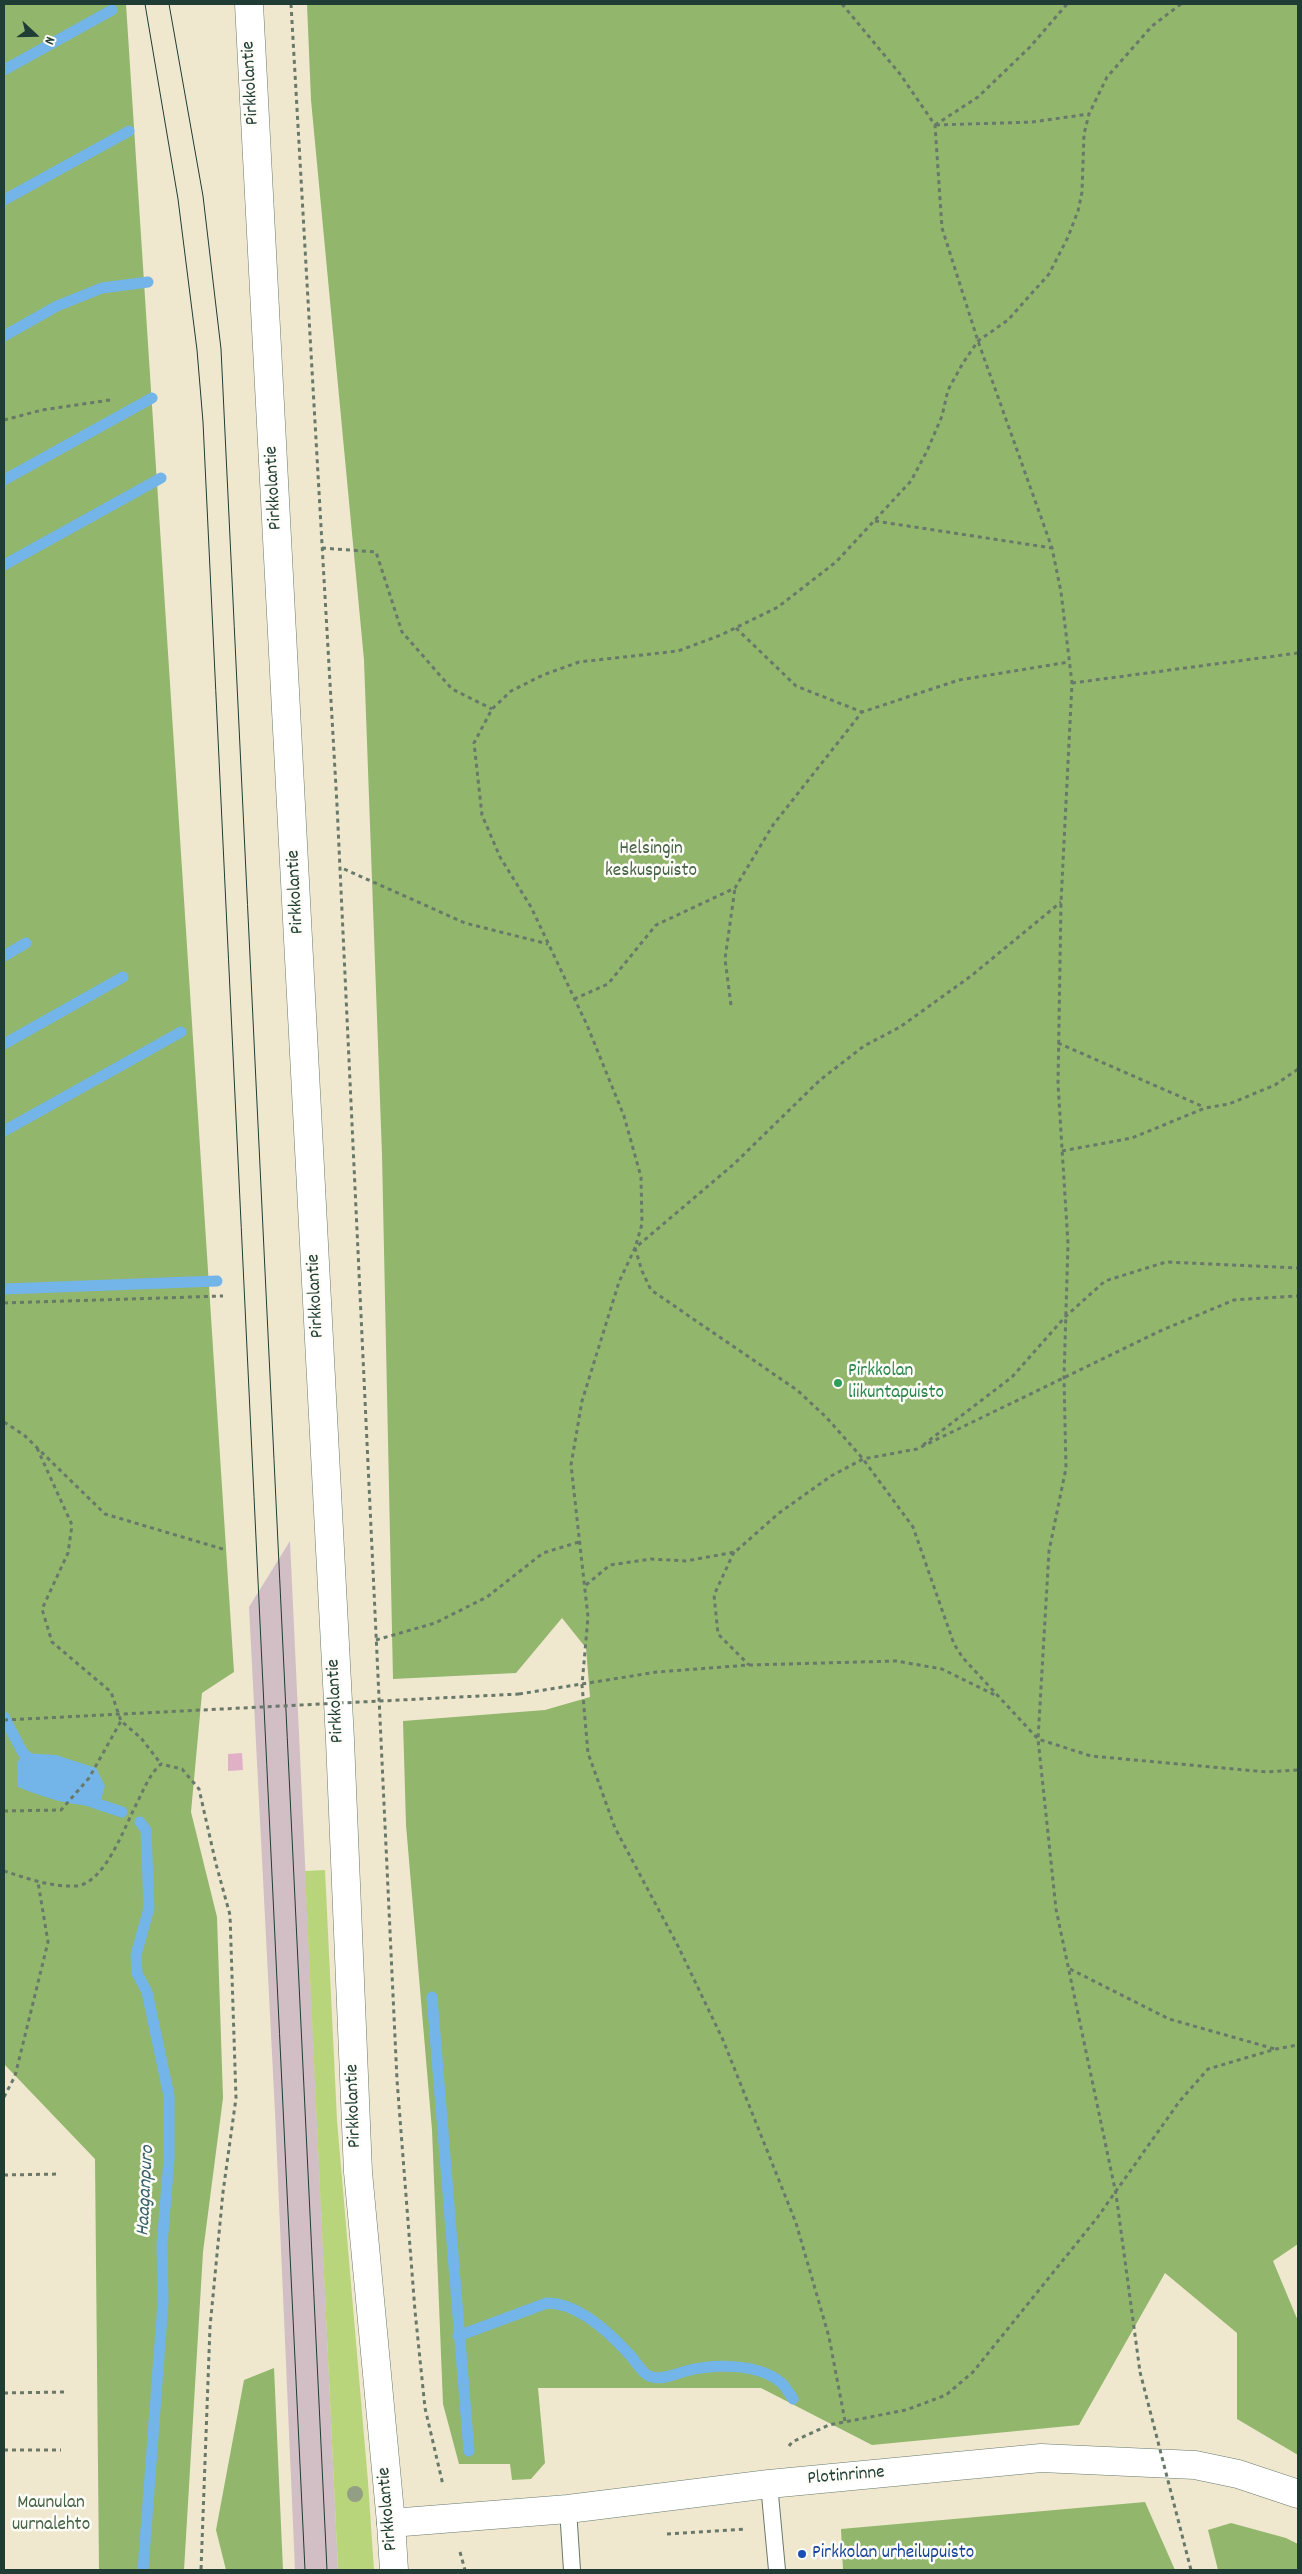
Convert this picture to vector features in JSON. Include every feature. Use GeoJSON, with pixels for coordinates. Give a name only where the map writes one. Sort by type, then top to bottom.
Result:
{"type":"FeatureCollection","features":[{"type":"Feature","properties":{"kind":"main road","name":"Pirkkolantie"},"geometry":{"type":"LineString","coordinates":[[247,10],[296,881],[340,1750],[358,2172],[394,2570]]}},
{"type":"Feature","properties":{"kind":"main road","name":"Plotinrinne"},"geometry":{"type":"LineString","coordinates":[[391,2522],[568,2509],[769,2484],[1041,2458],[1194,2465],[1238,2474],[1298,2494]]}},
{"type":"Feature","properties":{"kind":"lane"},"geometry":{"type":"LineString","coordinates":[[769,2484],[777,2570]]}},
{"type":"Feature","properties":{"kind":"lane"},"geometry":{"type":"LineString","coordinates":[[568,2509],[572,2570]]}},
{"type":"Feature","properties":{"kind":"path"},"geometry":{"type":"LineString","coordinates":[[291,4],[338,825],[397,2080],[415,2311],[425,2408],[465,2570]]}},
{"type":"Feature","properties":{"kind":"path"},"geometry":{"type":"LineString","coordinates":[[842,4],[900,74],[935,125],[942,228],[978,341],[1052,548],[1061,592],[1072,683],[1061,902],[1058,1043],[1058,1084],[1068,1244],[1064,1377],[1066,1468],[1049,1551],[1038,1740],[1056,1908],[1116,2194],[1140,2372],[1191,2570]]}},
{"type":"Feature","properties":{"kind":"path"},"geometry":{"type":"LineString","coordinates":[[935,125],[978,97],[1030,47],[1067,4]]}},
{"type":"Feature","properties":{"kind":"path"},"geometry":{"type":"LineString","coordinates":[[845,2422],[829,2336],[796,2223],[723,2040],[678,1946],[615,1828],[588,1753],[582,1685],[588,1617],[571,1465],[582,1401],[619,1282],[635,1248],[642,1224],[641,1177],[624,1116],[574,999],[531,907],[500,857],[482,815],[474,743],[492,710],[511,691],[543,675],[579,662],[678,652],[736,628],[778,607],[836,562],[911,480],[927,451],[942,416],[948,390],[978,341],[1008,320],[1049,274],[1068,237],[1082,192],[1084,134],[1089,114],[1108,77],[1152,26],[1180,4]]}},
{"type":"Feature","properties":{"kind":"path"},"geometry":{"type":"LineString","coordinates":[[935,125],[1032,122],[1089,114]]}},
{"type":"Feature","properties":{"kind":"path"},"geometry":{"type":"LineString","coordinates":[[4,420],[42,410],[110,400]]}},
{"type":"Feature","properties":{"kind":"path"},"geometry":{"type":"LineString","coordinates":[[874,521],[1052,548]]}},
{"type":"Feature","properties":{"kind":"path"},"geometry":{"type":"LineString","coordinates":[[322,548],[376,552],[402,632],[452,689],[492,710]]}},
{"type":"Feature","properties":{"kind":"path"},"geometry":{"type":"LineString","coordinates":[[736,628],[796,686],[862,712]]}},
{"type":"Feature","properties":{"kind":"path"},"geometry":{"type":"LineString","coordinates":[[1072,683],[1298,653]]}},
{"type":"Feature","properties":{"kind":"path"},"geometry":{"type":"LineString","coordinates":[[731,1005],[725,959],[735,888],[773,825],[862,712],[959,680],[1069,662]]}},
{"type":"Feature","properties":{"kind":"path"},"geometry":{"type":"LineString","coordinates":[[344,869],[465,923],[549,945]]}},
{"type":"Feature","properties":{"kind":"path"},"geometry":{"type":"LineString","coordinates":[[574,999],[608,984],[656,925],[735,888]]}},
{"type":"Feature","properties":{"kind":"path"},"geometry":{"type":"LineString","coordinates":[[635,1248],[734,1164],[820,1080],[864,1046],[900,1027],[972,976],[1061,902]]}},
{"type":"Feature","properties":{"kind":"path"},"geometry":{"type":"LineString","coordinates":[[1058,1043],[1205,1108]]}},
{"type":"Feature","properties":{"kind":"path"},"geometry":{"type":"LineString","coordinates":[[1062,1151],[1132,1138],[1205,1108],[1229,1104],[1275,1085],[1298,1069]]}},
{"type":"Feature","properties":{"kind":"path"},"geometry":{"type":"LineString","coordinates":[[635,1248],[642,1270],[652,1290],[797,1390],[826,1417],[863,1460],[913,1527],[954,1644],[963,1658],[1038,1740],[1091,1756],[1267,1772],[1298,1770]]}},
{"type":"Feature","properties":{"kind":"path"},"geometry":{"type":"LineString","coordinates":[[917,1449],[1012,1377],[1066,1317],[1105,1281],[1166,1262],[1298,1268]]}},
{"type":"Feature","properties":{"kind":"path"},"geometry":{"type":"LineString","coordinates":[[1289,1269],[1298,1272]]}},
{"type":"Feature","properties":{"kind":"path"},"geometry":{"type":"LineString","coordinates":[[4,1303],[223,1296]]}},
{"type":"Feature","properties":{"kind":"path"},"geometry":{"type":"LineString","coordinates":[[749,1665],[718,1634],[714,1595],[735,1552],[779,1513],[831,1476],[863,1460],[917,1449],[1160,1331],[1234,1300],[1298,1296]]}},
{"type":"Feature","properties":{"kind":"path"},"geometry":{"type":"LineString","coordinates":[[4,1422],[24,1435],[105,1514],[226,1550]]}},
{"type":"Feature","properties":{"kind":"path"},"geometry":{"type":"LineString","coordinates":[[37,1448],[72,1525],[68,1554],[42,1609],[52,1642],[111,1692],[122,1721],[141,1738],[161,1764],[182,1769],[199,1789],[230,1915],[236,2098],[223,2192],[210,2327],[201,2570]]}},
{"type":"Feature","properties":{"kind":"path"},"geometry":{"type":"LineString","coordinates":[[376,1640],[435,1623],[487,1597],[543,1553],[579,1542]]}},
{"type":"Feature","properties":{"kind":"path"},"geometry":{"type":"LineString","coordinates":[[585,1585],[610,1565],[651,1559],[686,1561],[735,1552]]}},
{"type":"Feature","properties":{"kind":"path"},"geometry":{"type":"LineString","coordinates":[[4,1720],[519,1694],[657,1672],[749,1665],[896,1661],[942,1668],[1000,1698]]}},
{"type":"Feature","properties":{"kind":"path"},"geometry":{"type":"LineString","coordinates":[[4,1811],[61,1810],[88,1778],[122,1721]]}},
{"type":"Feature","properties":{"kind":"path"},"geometry":{"type":"LineString","coordinates":[[4,1871],[38,1882],[76,1886],[89,1880],[113,1852],[153,1772],[161,1764]]}},
{"type":"Feature","properties":{"kind":"path"},"geometry":{"type":"LineString","coordinates":[[4,2097],[16,2076],[48,1942],[38,1882]]}},
{"type":"Feature","properties":{"kind":"path"},"geometry":{"type":"LineString","coordinates":[[1069,1969],[1169,2019],[1276,2049]]}},
{"type":"Feature","properties":{"kind":"path"},"geometry":{"type":"LineString","coordinates":[[769,2484],[792,2442],[829,2425],[906,2410],[946,2394],[973,2372],[1116,2194],[1179,2102],[1208,2068],[1276,2049],[1298,2046]]}},
{"type":"Feature","properties":{"kind":"path"},"geometry":{"type":"LineString","coordinates":[[4,2175],[59,2174]]}},
{"type":"Feature","properties":{"kind":"path"},"geometry":{"type":"LineString","coordinates":[[4,2393],[65,2392]]}},
{"type":"Feature","properties":{"kind":"path"},"geometry":{"type":"LineString","coordinates":[[4,2450],[61,2450]]}},
{"type":"Feature","properties":{"kind":"shaded area"},"geometry":{"type":"Polygon","coordinates":[[[290,1541],[338,2570],[295,2570],[275,2112],[249,1607],[290,1541]]]}},
{"type":"Feature","properties":{"kind":"green space"},"geometry":{"type":"Polygon","coordinates":[[[4,4],[126,4],[234,1672],[202,1693],[191,1812],[217,1917],[223,2098],[203,2252],[184,2570],[99,2570],[95,2159],[4,2064],[4,4]]]}},
{"type":"Feature","properties":{"kind":"green space","name":"Pirkkolan liikuntapuisto"},"geometry":{"type":"Polygon","coordinates":[[[307,4],[1298,4],[1298,2244],[1273,2261],[1298,2321],[1298,2455],[1237,2419],[1237,2333],[1165,2273],[1079,2425],[872,2445],[761,2388],[538,2388],[545,2463],[531,2479],[512,2480],[510,2464],[459,2464],[443,2404],[432,2130],[406,1825],[403,1721],[545,1710],[590,1697],[586,1648],[562,1618],[516,1673],[393,1679],[382,1155],[364,660],[311,100],[307,4]]]}},
{"type":"Feature","properties":{"kind":"green space"},"geometry":{"type":"Polygon","coordinates":[[[325,1870],[337,2120],[374,2570],[338,2570],[305,1871],[325,1870]]]}},
{"type":"Feature","properties":{"kind":"green space"},"geometry":{"type":"Polygon","coordinates":[[[274,2368],[283,2570],[226,2570],[216,2530],[244,2380],[274,2368]]]}},
{"type":"Feature","properties":{"kind":"green space"},"geometry":{"type":"Polygon","coordinates":[[[1145,2502],[1175,2570],[843,2570],[841,2529],[1145,2502]]]}},
{"type":"Feature","properties":{"kind":"green space"},"geometry":{"type":"Polygon","coordinates":[[[1231,2523],[1286,2538],[1298,2544],[1298,2570],[1218,2570],[1208,2530],[1231,2523]]]}},
{"type":"Feature","properties":{"kind":"water"},"geometry":{"type":"Polygon","coordinates":[[[23,1753],[56,1755],[96,1768],[105,1786],[99,1806],[78,1805],[58,1801],[18,1787],[17,1763],[23,1753]]]}},
{"type":"Feature","properties":{"kind":"building"},"geometry":{"type":"Polygon","coordinates":[[[242,1753],[243,1770],[228,1771],[228,1754],[242,1753]]]}},
{"type":"Feature","properties":{"kind":"waterway"},"geometry":{"type":"LineString","coordinates":[[4,70],[112,10]]}},
{"type":"Feature","properties":{"kind":"waterway"},"geometry":{"type":"LineString","coordinates":[[4,200],[129,131]]}},
{"type":"Feature","properties":{"kind":"waterway"},"geometry":{"type":"LineString","coordinates":[[4,336],[57,306],[102,288],[148,282]]}},
{"type":"Feature","properties":{"kind":"waterway"},"geometry":{"type":"LineString","coordinates":[[4,480],[152,398]]}},
{"type":"Feature","properties":{"kind":"waterway"},"geometry":{"type":"LineString","coordinates":[[4,565],[161,478]]}},
{"type":"Feature","properties":{"kind":"waterway"},"geometry":{"type":"LineString","coordinates":[[4,956],[26,943]]}},
{"type":"Feature","properties":{"kind":"waterway"},"geometry":{"type":"LineString","coordinates":[[4,1044],[123,977]]}},
{"type":"Feature","properties":{"kind":"waterway"},"geometry":{"type":"LineString","coordinates":[[4,1131],[181,1032]]}},
{"type":"Feature","properties":{"kind":"waterway"},"geometry":{"type":"LineString","coordinates":[[4,1289],[217,1281]]}},
{"type":"Feature","properties":{"kind":"waterway","name":"Haaganpuro"},"geometry":{"type":"LineString","coordinates":[[4,1717],[23,1753],[33,1762]]}},
{"type":"Feature","properties":{"kind":"waterway","name":"Haaganpuro"},"geometry":{"type":"LineString","coordinates":[[86,1800],[122,1812]]}},
{"type":"Feature","properties":{"kind":"waterway","name":"Haaganpuro"},"geometry":{"type":"LineString","coordinates":[[140,1822],[146,1830],[149,1908],[136,1955],[137,1973],[147,1992],[169,2096],[169,2159],[162,2245],[163,2302],[143,2570]]}},
{"type":"Feature","properties":{"kind":"waterway"},"geometry":{"type":"LineString","coordinates":[[432,1997],[469,2451]]}},
{"type":"Feature","properties":{"kind":"waterway"},"geometry":{"type":"LineString","coordinates":[[458,2336],[547,2303],[559,2304],[592,2320],[621,2345],[649,2376],[658,2378],[686,2371],[721,2366],[747,2368],[770,2375],[779,2381],[793,2399]]}},
{"type":"Feature","properties":{"kind":"tram line"},"geometry":{"type":"LineString","coordinates":[[145,4],[178,199],[197,350],[203,422],[305,2570]]}},
{"type":"Feature","properties":{"kind":"tram line"},"geometry":{"type":"LineString","coordinates":[[169,4],[203,196],[221,349],[327,2570]]}},
{"type":"Feature","properties":{"kind":"place","name":"Pirkkolan liikuntapuisto"},"geometry":{"type":"Point","coordinates":[838,1383]}},
{"type":"Feature","properties":{"kind":"place","name":"Pirkkolan urheilupuisto"},"geometry":{"type":"Point","coordinates":[802,2554]}},
{"type":"Feature","properties":{"kind":"park label","name":"Helsingin keskuspuisto"},"geometry":{"type":"Point","coordinates":[651,861]}},
{"type":"Feature","properties":{"kind":"park label","name":"Maunulan uurnalehto"},"geometry":{"type":"Point","coordinates":[51,2515]}}]}
